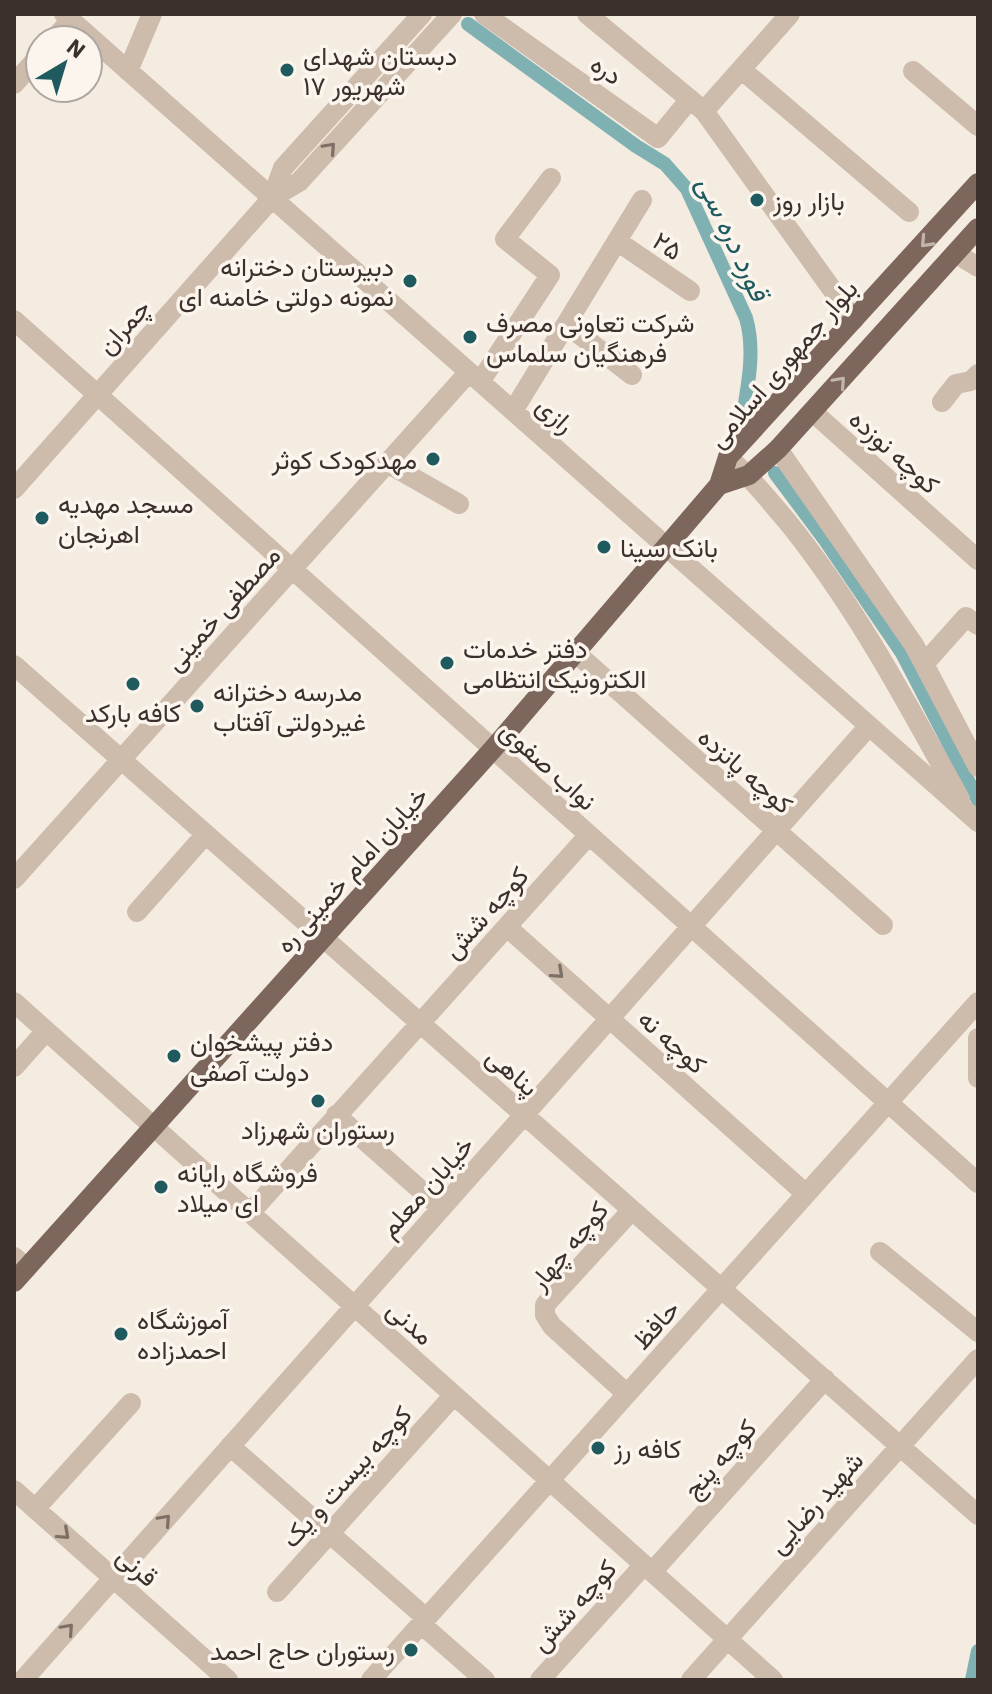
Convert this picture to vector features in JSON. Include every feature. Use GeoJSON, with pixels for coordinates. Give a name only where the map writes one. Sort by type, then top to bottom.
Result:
{"type":"FeatureCollection","features":[{"type":"Feature","properties":{"kind":"main road","name":"بلوار جمهوری اسلامی"},"geometry":{"type":"LineString","coordinates":[[719,485],[728,457],[978,183]]}},
{"type":"Feature","properties":{"kind":"main road","name":"بلوار جمهوری اسلامی"},"geometry":{"type":"LineString","coordinates":[[719,485],[749,475],[778,449],[814,413],[978,228]]}},
{"type":"Feature","properties":{"kind":"main road","name":"خیابان امام خمینی ره"},"geometry":{"type":"LineString","coordinates":[[18,1269],[155,1128],[493,749],[719,485]]}},
{"type":"Feature","properties":{"kind":"street"},"geometry":{"type":"LineString","coordinates":[[128,71],[152,14]]}},
{"type":"Feature","properties":{"kind":"street","name":"چمران"},"geometry":{"type":"LineString","coordinates":[[272,198],[283,168],[422,14]]}},
{"type":"Feature","properties":{"kind":"street","name":"چمران"},"geometry":{"type":"LineString","coordinates":[[14,489],[272,198],[299,182],[452,14]]}},
{"type":"Feature","properties":{"kind":"street","name":"دره"},"geometry":{"type":"LineString","coordinates":[[484,14],[658,138],[697,105]]}},
{"type":"Feature","properties":{"kind":"street"},"geometry":{"type":"LineString","coordinates":[[587,14],[697,105],[854,320]]}},
{"type":"Feature","properties":{"kind":"street"},"geometry":{"type":"LineString","coordinates":[[697,105],[741,69],[785,16]]}},
{"type":"Feature","properties":{"kind":"street","name":"رازی"},"geometry":{"type":"LineString","coordinates":[[67,17],[973,818]]}},
{"type":"Feature","properties":{"kind":"street"},"geometry":{"type":"LineString","coordinates":[[741,69],[909,212]]}},
{"type":"Feature","properties":{"kind":"street"},"geometry":{"type":"LineString","coordinates":[[913,71],[978,126]]}},
{"type":"Feature","properties":{"kind":"street","name":"مصطفی خمینی"},"geometry":{"type":"LineString","coordinates":[[14,879],[387,463],[474,377],[550,275],[505,239],[551,178]]}},
{"type":"Feature","properties":{"kind":"street"},"geometry":{"type":"LineString","coordinates":[[513,411],[642,200]]}},
{"type":"Feature","properties":{"kind":"street","name":"۲۵"},"geometry":{"type":"LineString","coordinates":[[617,241],[690,291]]}},
{"type":"Feature","properties":{"kind":"street"},"geometry":{"type":"LineString","coordinates":[[955,253],[978,267]]}},
{"type":"Feature","properties":{"kind":"street","name":"نواب صفوی"},"geometry":{"type":"LineString","coordinates":[[14,320],[978,1183]]}},
{"type":"Feature","properties":{"kind":"street"},"geometry":{"type":"LineString","coordinates":[[566,324],[632,375]]}},
{"type":"Feature","properties":{"kind":"street"},"geometry":{"type":"LineString","coordinates":[[942,402],[956,384],[976,381]]}},
{"type":"Feature","properties":{"kind":"street","name":"کوچه نوزده"},"geometry":{"type":"LineString","coordinates":[[814,413],[978,560]]}},
{"type":"Feature","properties":{"kind":"street"},"geometry":{"type":"LineString","coordinates":[[778,449],[914,645],[978,767]]}},
{"type":"Feature","properties":{"kind":"street"},"geometry":{"type":"LineString","coordinates":[[728,457],[749,475],[811,551],[886,662],[973,818],[978,835]]}},
{"type":"Feature","properties":{"kind":"street"},"geometry":{"type":"LineString","coordinates":[[387,463],[459,504]]}},
{"type":"Feature","properties":{"kind":"street"},"geometry":{"type":"LineString","coordinates":[[924,664],[966,617],[978,625]]}},
{"type":"Feature","properties":{"kind":"street","name":"کوچه پانزده"},"geometry":{"type":"LineString","coordinates":[[576,653],[883,925]]}},
{"type":"Feature","properties":{"kind":"street","name":"پناهی"},"geometry":{"type":"LineString","coordinates":[[14,665],[978,1515]]}},
{"type":"Feature","properties":{"kind":"street","name":"خیابان معلم"},"geometry":{"type":"LineString","coordinates":[[23,1680],[869,726]]}},
{"type":"Feature","properties":{"kind":"street"},"geometry":{"type":"LineString","coordinates":[[137,912],[205,835]]}},
{"type":"Feature","properties":{"kind":"street","name":"کوچه شش"},"geometry":{"type":"LineString","coordinates":[[250,1213],[589,835]]}},
{"type":"Feature","properties":{"kind":"street","name":"کوچه نه"},"geometry":{"type":"LineString","coordinates":[[507,927],[806,1194]]}},
{"type":"Feature","properties":{"kind":"street","name":"مدنی"},"geometry":{"type":"LineString","coordinates":[[14,1002],[773,1680]]}},
{"type":"Feature","properties":{"kind":"street","name":"حافظ"},"geometry":{"type":"LineString","coordinates":[[371,1680],[978,1002]]}},
{"type":"Feature","properties":{"kind":"street"},"geometry":{"type":"LineString","coordinates":[[14,1067],[46,1031]]}},
{"type":"Feature","properties":{"kind":"street"},"geometry":{"type":"LineString","coordinates":[[978,1038],[978,1078]]}},
{"type":"Feature","properties":{"kind":"street"},"geometry":{"type":"LineString","coordinates":[[336,1115],[441,1208]]}},
{"type":"Feature","properties":{"kind":"street","name":"کوچه چهار"},"geometry":{"type":"LineString","coordinates":[[627,1394],[552,1326],[545,1315],[545,1305],[632,1210]]}},
{"type":"Feature","properties":{"kind":"street"},"geometry":{"type":"LineString","coordinates":[[880,1252],[978,1332]]}},
{"type":"Feature","properties":{"kind":"street","name":"شهید رضایی"},"geometry":{"type":"LineString","coordinates":[[691,1680],[978,1359]]}},
{"type":"Feature","properties":{"kind":"street","name":"کوچه پنج"},"geometry":{"type":"LineString","coordinates":[[648,1568],[825,1379]]}},
{"type":"Feature","properties":{"kind":"street","name":"کوچه بیست و یک"},"geometry":{"type":"LineString","coordinates":[[277,1592],[454,1395]]}},
{"type":"Feature","properties":{"kind":"street"},"geometry":{"type":"LineString","coordinates":[[21,1500],[131,1403]]}},
{"type":"Feature","properties":{"kind":"street"},"geometry":{"type":"LineString","coordinates":[[230,1446],[330,1533],[485,1680]]}},
{"type":"Feature","properties":{"kind":"street","name":"قرنی"},"geometry":{"type":"LineString","coordinates":[[21,1500],[113,1578],[215,1676]]}},
{"type":"Feature","properties":{"kind":"street","name":"کوچه شش"},"geometry":{"type":"LineString","coordinates":[[540,1680],[648,1568]]}},
{"type":"Feature","properties":{"kind":"waterway","name":"قورد دره سی"},"geometry":{"type":"LineString","coordinates":[[468,24],[665,164],[687,189],[746,318],[750,347],[749,376],[740,435]]}},
{"type":"Feature","properties":{"kind":"waterway","name":"قورد دره سی"},"geometry":{"type":"LineString","coordinates":[[775,473],[902,653],[978,800]]}},
{"type":"Feature","properties":{"kind":"waterway"},"geometry":{"type":"LineString","coordinates":[[972,1680],[978,1651]]}},
{"type":"Feature","properties":{"kind":"place","name":"دبستان شهدای ۱۷ شهریور"},"geometry":{"type":"Point","coordinates":[287,70]}},
{"type":"Feature","properties":{"kind":"place","name":"بازار روز"},"geometry":{"type":"Point","coordinates":[757,200]}},
{"type":"Feature","properties":{"kind":"place","name":"دبیرستان دخترانه نمونه دولتی خامنه ای"},"geometry":{"type":"Point","coordinates":[410,281]}},
{"type":"Feature","properties":{"kind":"place","name":"شرکت تعاونی مصرف فرهنگیان سلماس"},"geometry":{"type":"Point","coordinates":[470,337]}},
{"type":"Feature","properties":{"kind":"place","name":"مهدکودک کوثر"},"geometry":{"type":"Point","coordinates":[433,459]}},
{"type":"Feature","properties":{"kind":"place","name":"مسجد مهدیه اهرنجان"},"geometry":{"type":"Point","coordinates":[42,518]}},
{"type":"Feature","properties":{"kind":"place","name":"بانک سینا"},"geometry":{"type":"Point","coordinates":[604,547]}},
{"type":"Feature","properties":{"kind":"place","name":"دفتر خدمات الکترونیک انتظامی"},"geometry":{"type":"Point","coordinates":[447,663]}},
{"type":"Feature","properties":{"kind":"place","name":"کافه بارکد"},"geometry":{"type":"Point","coordinates":[133,684]}},
{"type":"Feature","properties":{"kind":"place","name":"مدرسه دخترانه غیردولتی آفتاب"},"geometry":{"type":"Point","coordinates":[197,706]}},
{"type":"Feature","properties":{"kind":"place","name":"دفتر پیشخوان دولت آصفی"},"geometry":{"type":"Point","coordinates":[174,1056]}},
{"type":"Feature","properties":{"kind":"place","name":"رستوران شهرزاد"},"geometry":{"type":"Point","coordinates":[318,1101]}},
{"type":"Feature","properties":{"kind":"place","name":"فروشگاه رایانه ای میلاد"},"geometry":{"type":"Point","coordinates":[161,1187]}},
{"type":"Feature","properties":{"kind":"place","name":"آموزشگاه احمدزاده"},"geometry":{"type":"Point","coordinates":[121,1334]}},
{"type":"Feature","properties":{"kind":"place","name":"کافه رز"},"geometry":{"type":"Point","coordinates":[598,1448]}},
{"type":"Feature","properties":{"kind":"place","name":"رستوران حاج احمد"},"geometry":{"type":"Point","coordinates":[411,1650]}}]}
